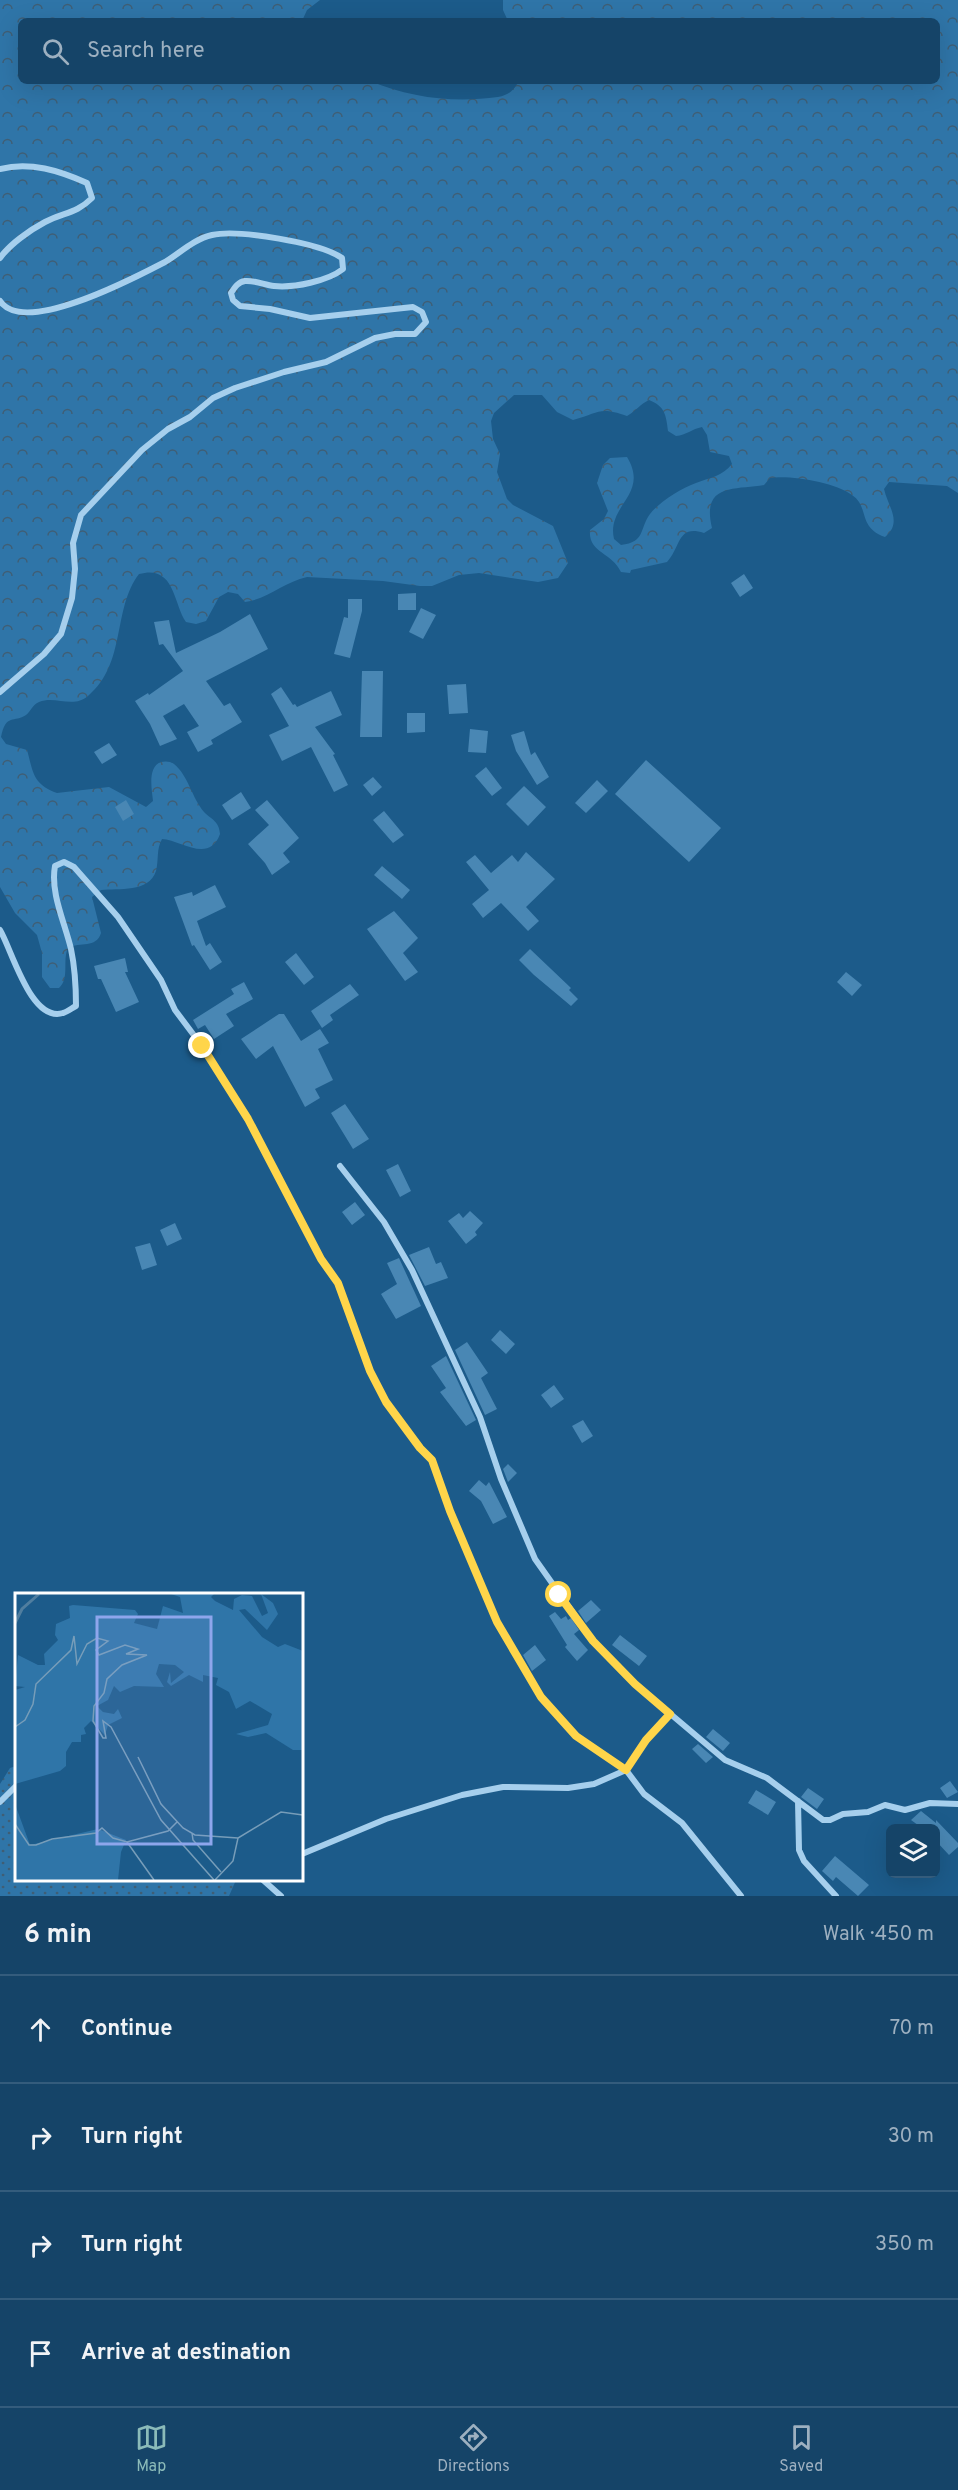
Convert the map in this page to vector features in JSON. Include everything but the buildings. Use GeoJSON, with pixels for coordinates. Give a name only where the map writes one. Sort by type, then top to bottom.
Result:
{"type":"FeatureCollection","features":[{"type":"Feature","properties":{"kind":"street"},"geometry":{"type":"LineString","coordinates":[[0,170],[34,166],[62,171],[87,183],[92,198],[81,209],[45,222],[22,238],[0,258]]}},
{"type":"Feature","properties":{"kind":"street"},"geometry":{"type":"LineString","coordinates":[[0,301],[17,313],[50,310],[80,301],[162,263],[194,243],[212,235],[232,233],[324,248],[342,258],[343,262],[343,268],[335,275],[314,280],[277,286],[245,281],[237,284],[231,293],[233,300],[240,306],[270,309],[310,318],[384,312],[413,307],[422,312],[426,322],[415,334],[395,334],[375,338],[326,362],[259,379],[213,398],[142,450],[81,515],[73,543],[75,568],[72,598],[61,634],[44,654],[0,692]]}},
{"type":"Feature","properties":{"kind":"street"},"geometry":{"type":"LineString","coordinates":[[0,930],[32,999],[48,1012],[62,1014],[76,1006],[76,989],[70,947],[57,896],[55,866],[64,862],[74,867],[118,917],[161,980],[175,1010],[202,1046],[248,1119],[321,1259],[338,1283],[370,1371],[386,1402],[420,1448],[432,1460],[450,1511],[497,1622],[535,1688],[576,1736],[626,1770],[644,1794],[682,1823],[741,1896]]}},
{"type":"Feature","properties":{"kind":"street"},"geometry":{"type":"LineString","coordinates":[[340,1166],[384,1222],[412,1270],[480,1417],[501,1479],[535,1559],[593,1641],[635,1684],[724,1760],[767,1778],[823,1820],[830,1820],[843,1814],[868,1812],[885,1805],[905,1810],[930,1803],[958,1803]]}},
{"type":"Feature","properties":{"kind":"street"},"geometry":{"type":"LineString","coordinates":[[303,1854],[386,1819],[462,1795],[503,1787],[568,1788],[594,1784],[626,1770],[646,1740],[670,1714]]}},
{"type":"Feature","properties":{"kind":"street"},"geometry":{"type":"LineString","coordinates":[[0,1802],[15,1787]]}},
{"type":"Feature","properties":{"kind":"street"},"geometry":{"type":"LineString","coordinates":[[798,1801],[799,1850],[804,1860],[836,1896]]}},
{"type":"Feature","properties":{"kind":"street"},"geometry":{"type":"LineString","coordinates":[[264,1881],[281,1896]]}},
{"type":"Feature","properties":{"kind":"green space"},"geometry":{"type":"Polygon","coordinates":[[[0,0],[320,0],[307,10],[303,18],[18,18],[18,84],[378,84],[401,92],[433,98],[482,99],[508,94],[517,84],[940,84],[940,18],[507,18],[503,10],[503,0],[958,0],[958,493],[947,486],[889,482],[884,489],[894,520],[893,526],[885,537],[871,528],[861,505],[844,490],[812,480],[770,478],[764,485],[723,491],[716,496],[711,503],[712,528],[704,533],[695,531],[684,534],[667,562],[631,570],[630,573],[621,572],[590,538],[590,530],[604,519],[608,511],[597,483],[603,465],[610,458],[627,457],[633,470],[634,481],[631,491],[613,527],[614,539],[621,545],[638,538],[650,514],[665,500],[684,488],[716,476],[728,468],[732,464],[729,456],[710,452],[707,435],[702,427],[676,436],[668,431],[662,408],[649,400],[627,416],[604,411],[573,420],[557,412],[542,395],[514,395],[494,413],[491,421],[493,439],[500,454],[497,472],[507,499],[513,505],[553,526],[568,563],[558,578],[538,582],[479,573],[459,575],[432,586],[420,586],[383,581],[307,577],[261,598],[245,602],[238,594],[228,592],[219,597],[206,621],[196,624],[186,622],[166,580],[151,572],[139,574],[125,603],[109,668],[100,683],[82,700],[70,702],[45,700],[37,703],[26,715],[8,722],[1,737],[6,744],[27,750],[38,781],[57,793],[109,787],[146,807],[153,801],[151,779],[154,769],[161,762],[171,762],[183,774],[204,812],[217,823],[220,834],[209,848],[202,849],[162,839],[156,871],[147,883],[132,888],[101,890],[92,897],[101,933],[99,938],[92,943],[68,948],[64,979],[59,988],[50,988],[42,977],[42,953],[37,935],[15,913],[0,887],[0,0]]]}},
{"type":"Feature","properties":{"kind":"green space"},"geometry":{"type":"Polygon","coordinates":[[[15,1766],[15,1881],[236,1881],[229,1896],[0,1896],[0,1784],[10,1768],[15,1766]]]}},
{"type":"Feature","properties":{"kind":"route"},"geometry":{"type":"LineString","coordinates":[[202,1046],[248,1119],[321,1259],[338,1283],[370,1371],[386,1402],[420,1448],[432,1460],[450,1511],[497,1622],[541,1697],[576,1736],[626,1770],[646,1740],[670,1714],[635,1684],[593,1641],[559,1595]]}}]}
